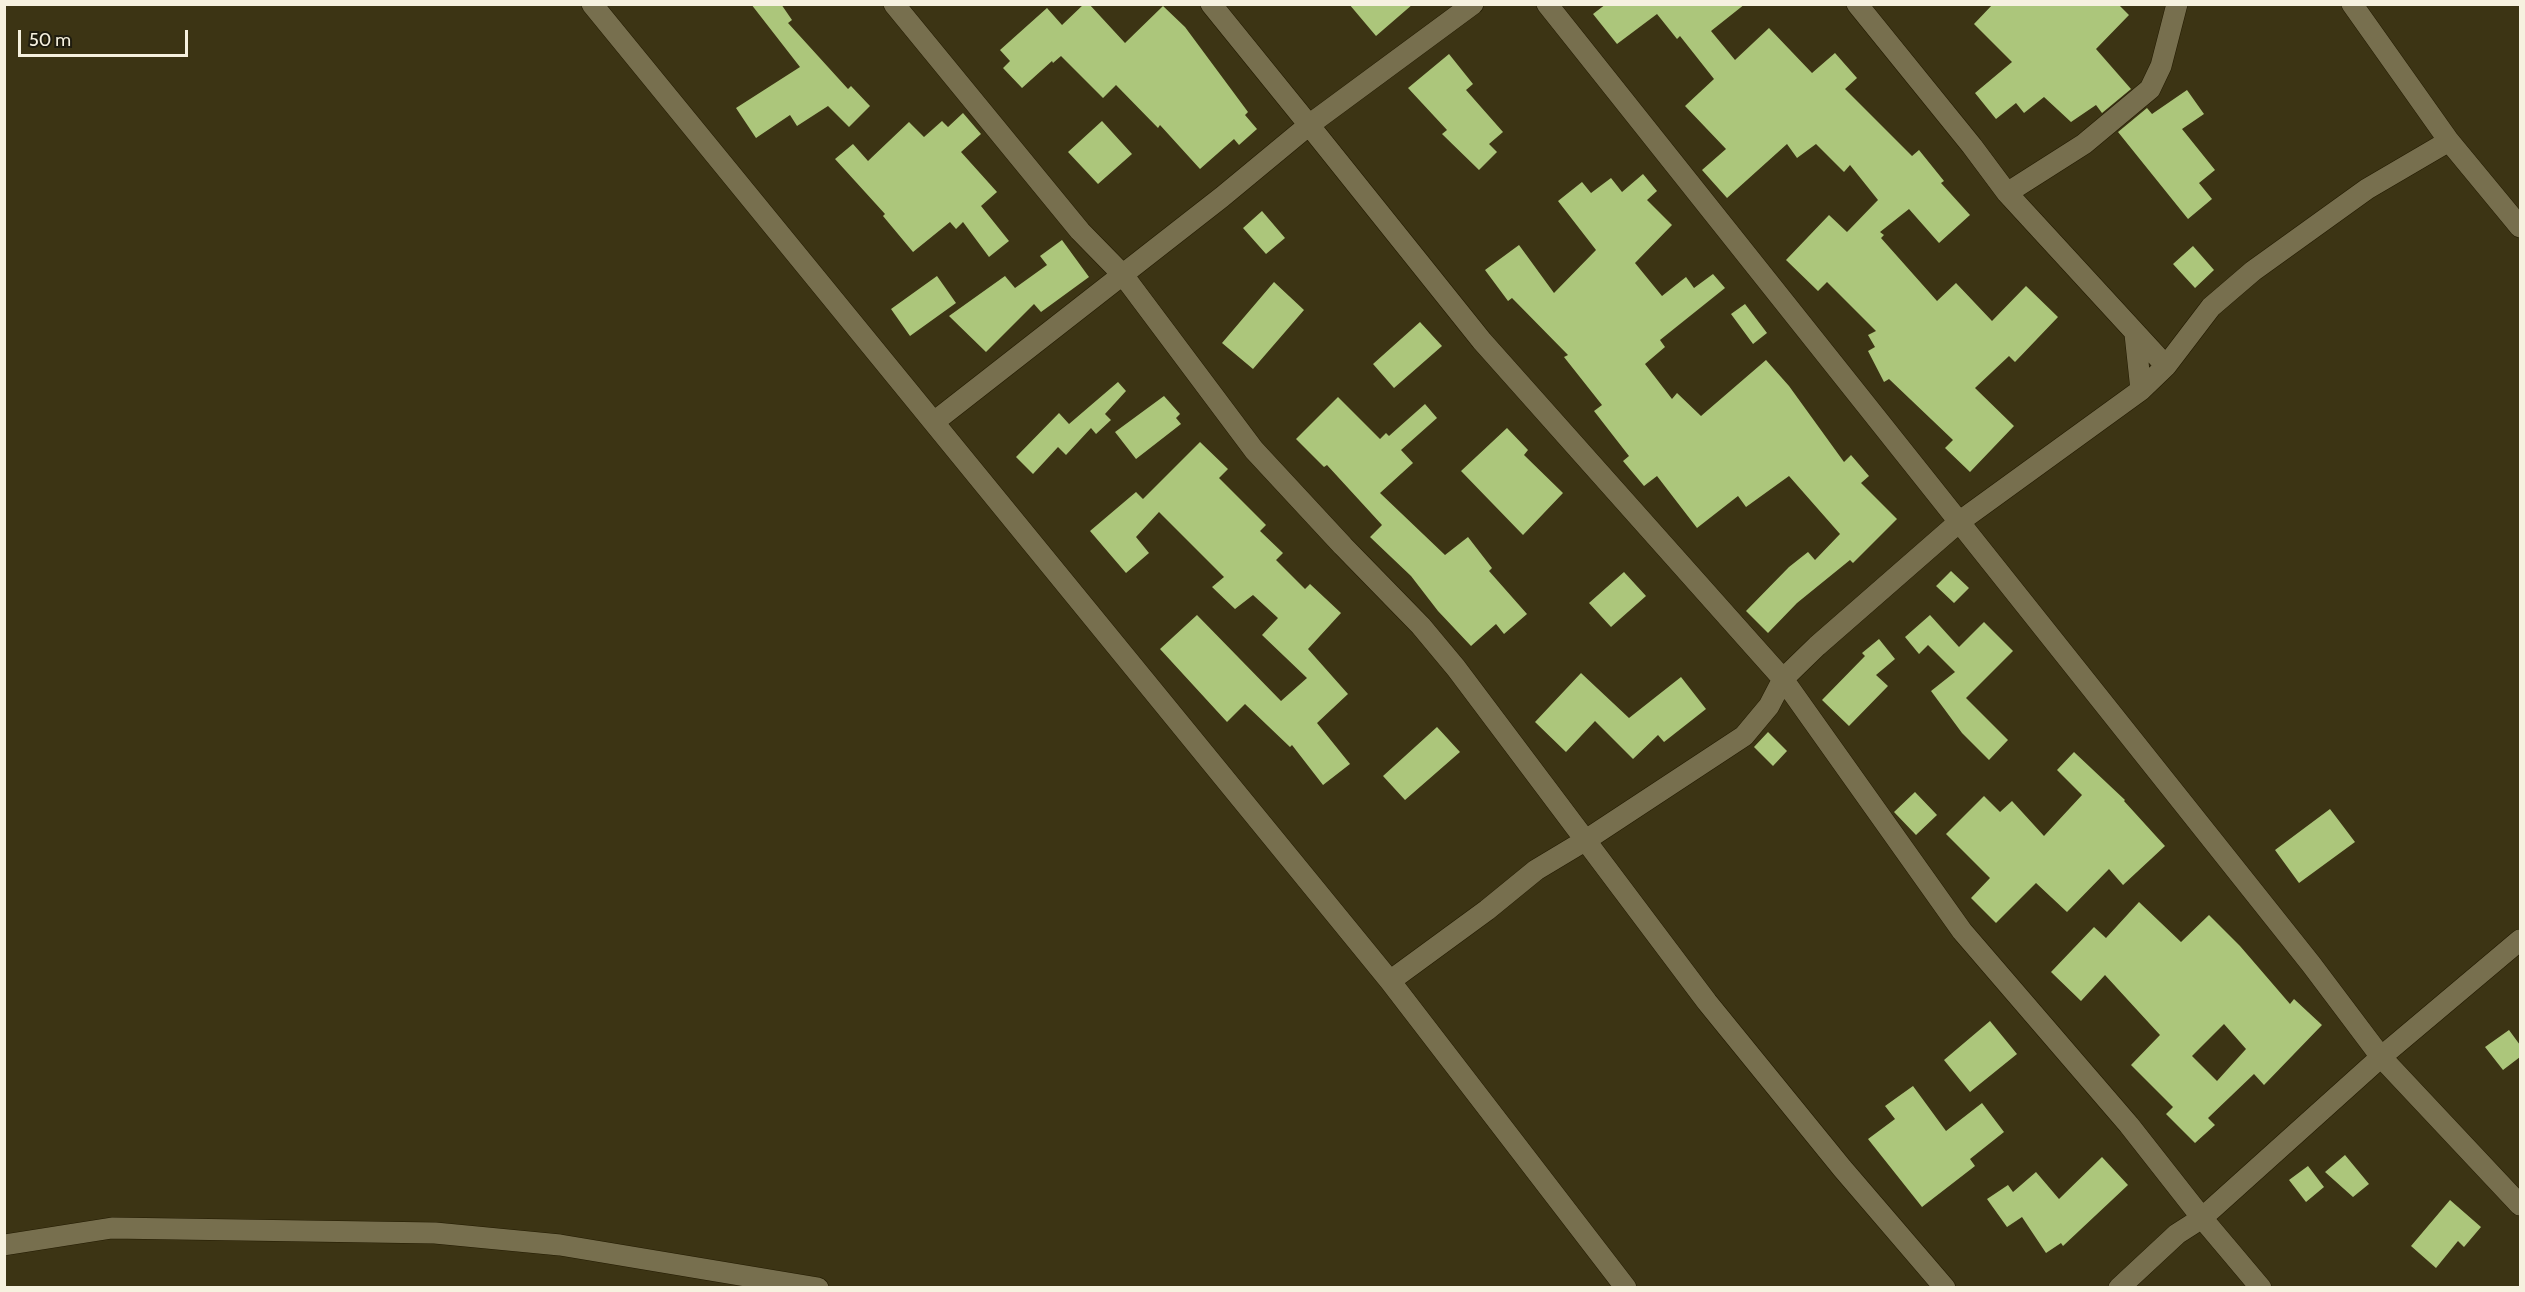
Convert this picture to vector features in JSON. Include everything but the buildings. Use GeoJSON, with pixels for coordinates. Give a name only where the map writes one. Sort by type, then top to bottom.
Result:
{"type":"FeatureCollection","features":[{"type":"Feature","properties":{"kind":"street"},"geometry":{"type":"LineString","coordinates":[[592,4],[1390,981],[1626,1287]]}},
{"type":"Feature","properties":{"kind":"street"},"geometry":{"type":"LineString","coordinates":[[894,4],[1080,231],[1123,275],[1254,450],[1421,626],[1456,668],[1707,1002],[1842,1168],[1945,1287]]}},
{"type":"Feature","properties":{"kind":"street"},"geometry":{"type":"LineString","coordinates":[[1210,4],[1482,341],[1783,678],[1962,931],[2129,1125],[2202,1218],[2261,1287]]}},
{"type":"Feature","properties":{"kind":"street"},"geometry":{"type":"LineString","coordinates":[[934,422],[1222,197],[1309,125],[1473,4]]}},
{"type":"Feature","properties":{"kind":"street"},"geometry":{"type":"LineString","coordinates":[[1547,4],[2311,964],[2381,1057],[2520,1205]]}},
{"type":"Feature","properties":{"kind":"street"},"geometry":{"type":"LineString","coordinates":[[1857,4],[1972,146],[2007,193],[2134,334],[2166,366]]}},
{"type":"Feature","properties":{"kind":"street"},"geometry":{"type":"LineString","coordinates":[[2007,193],[2084,144],[2150,90],[2161,66],[2177,4]]}},
{"type":"Feature","properties":{"kind":"street"},"geometry":{"type":"LineString","coordinates":[[2352,4],[2449,141],[2520,227]]}},
{"type":"Feature","properties":{"kind":"street"},"geometry":{"type":"LineString","coordinates":[[1390,981],[1487,910],[1536,870],[1586,840],[1744,736],[1769,706],[1783,678],[1959,522],[2141,390],[2166,366],[2211,307],[2253,271],[2367,189],[2449,141]]}},
{"type":"Feature","properties":{"kind":"street"},"geometry":{"type":"LineString","coordinates":[[2134,334],[2141,390]]}},
{"type":"Feature","properties":{"kind":"street"},"geometry":{"type":"LineString","coordinates":[[2119,1287],[2177,1234],[2202,1218],[2381,1057],[2520,940]]}},
{"type":"Feature","properties":{"kind":"street"},"geometry":{"type":"LineString","coordinates":[[4,1245],[112,1228],[435,1233],[560,1245],[818,1287]]}}]}
